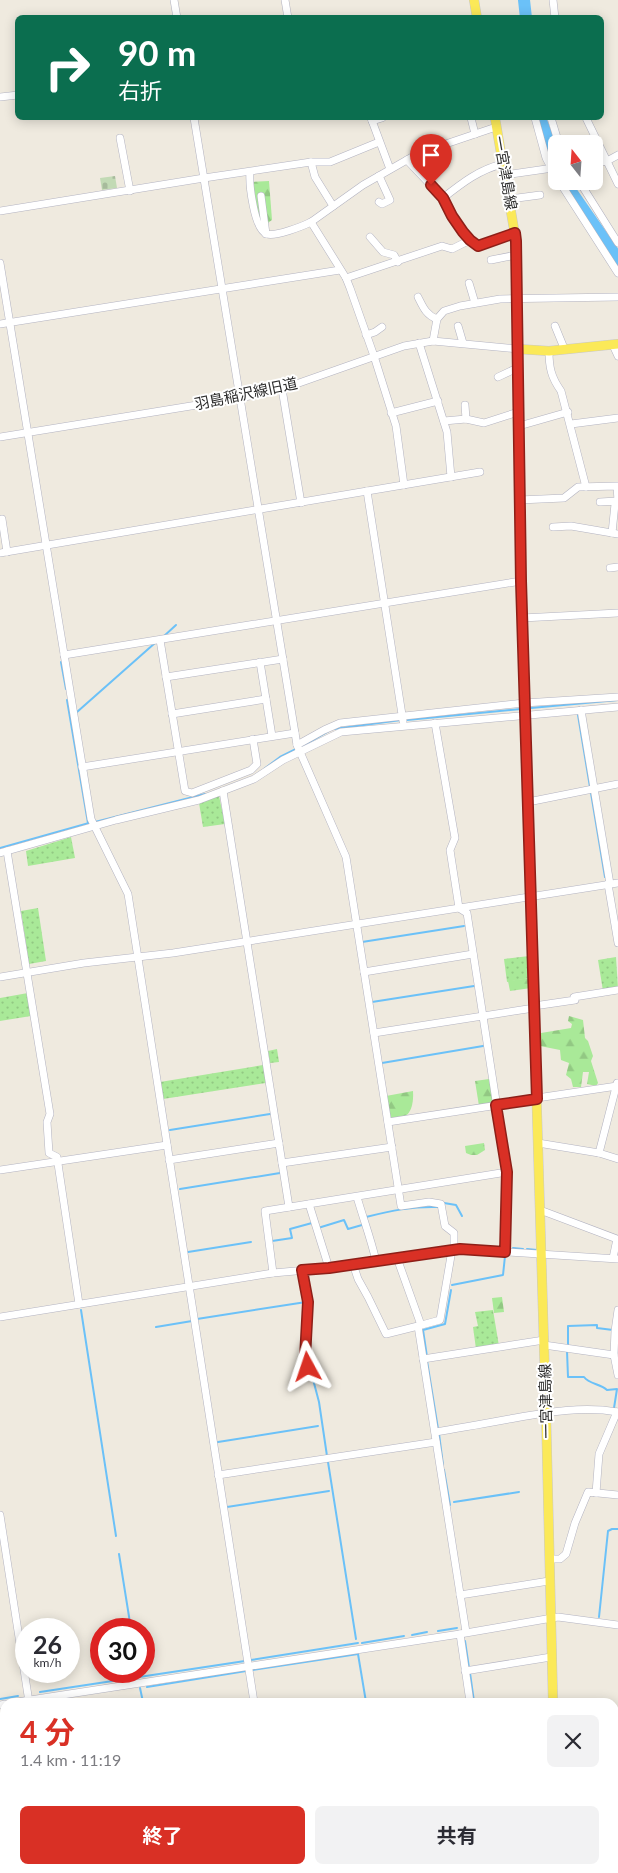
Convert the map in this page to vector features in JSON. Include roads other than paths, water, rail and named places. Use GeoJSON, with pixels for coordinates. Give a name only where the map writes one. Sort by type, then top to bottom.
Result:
{"type":"FeatureCollection","features":[{"type":"Feature","properties":{"kind":"main road"},"geometry":{"type":"LineString","coordinates":[[474,0],[476,15]]}},
{"type":"Feature","properties":{"kind":"main road","name":"一宮津島線"},"geometry":{"type":"LineString","coordinates":[[495,122],[510,199],[516,255],[524,704],[542,1254],[553,1698]]}},
{"type":"Feature","properties":{"kind":"main road"},"geometry":{"type":"LineString","coordinates":[[518,349],[548,351],[615,344]]}},
{"type":"Feature","properties":{"kind":"street"},"geometry":{"type":"LineString","coordinates":[[174,0],[176,15]]}},
{"type":"Feature","properties":{"kind":"street"},"geometry":{"type":"LineString","coordinates":[[285,0],[288,15]]}},
{"type":"Feature","properties":{"kind":"street"},"geometry":{"type":"LineString","coordinates":[[553,0],[556,15]]}},
{"type":"Feature","properties":{"kind":"street"},"geometry":{"type":"LineString","coordinates":[[0,97],[15,94]]}},
{"type":"Feature","properties":{"kind":"street"},"geometry":{"type":"LineString","coordinates":[[194,120],[295,733],[298,748],[346,858],[401,1206],[429,1202],[441,1204],[445,1226],[454,1233],[453,1250],[440,1320],[386,1334],[353,1264]]}},
{"type":"Feature","properties":{"kind":"street"},"geometry":{"type":"LineString","coordinates":[[371,120],[390,169]]}},
{"type":"Feature","properties":{"kind":"street"},"geometry":{"type":"LineString","coordinates":[[472,120],[475,134]]}},
{"type":"Feature","properties":{"kind":"street"},"geometry":{"type":"LineString","coordinates":[[536,120],[548,161]]}},
{"type":"Feature","properties":{"kind":"street"},"geometry":{"type":"LineString","coordinates":[[552,120],[556,135]]}},
{"type":"Feature","properties":{"kind":"street"},"geometry":{"type":"LineString","coordinates":[[587,120],[618,184]]}},
{"type":"Feature","properties":{"kind":"street"},"geometry":{"type":"LineString","coordinates":[[250,172],[251,197],[262,231],[272,235],[311,222],[363,185],[420,153],[475,134],[495,122]]}},
{"type":"Feature","properties":{"kind":"street"},"geometry":{"type":"LineString","coordinates":[[120,138],[130,190]]}},
{"type":"Feature","properties":{"kind":"street"},"geometry":{"type":"LineString","coordinates":[[0,211],[311,162],[330,162],[379,142]]}},
{"type":"Feature","properties":{"kind":"street"},"geometry":{"type":"LineString","coordinates":[[603,162],[618,155]]}},
{"type":"Feature","properties":{"kind":"street"},"geometry":{"type":"LineString","coordinates":[[407,160],[443,198],[452,216],[470,240],[478,246],[515,233]]}},
{"type":"Feature","properties":{"kind":"street"},"geometry":{"type":"LineString","coordinates":[[311,162],[315,177],[333,206]]}},
{"type":"Feature","properties":{"kind":"street"},"geometry":{"type":"LineString","coordinates":[[443,198],[463,182],[489,167],[503,164]]}},
{"type":"Feature","properties":{"kind":"street"},"geometry":{"type":"LineString","coordinates":[[505,175],[548,169]]}},
{"type":"Feature","properties":{"kind":"street"},"geometry":{"type":"LineString","coordinates":[[378,176],[390,200],[382,204],[379,202]]}},
{"type":"Feature","properties":{"kind":"street"},"geometry":{"type":"LineString","coordinates":[[565,190],[618,273]]}},
{"type":"Feature","properties":{"kind":"street"},"geometry":{"type":"LineString","coordinates":[[585,190],[618,243]]}},
{"type":"Feature","properties":{"kind":"street"},"geometry":{"type":"LineString","coordinates":[[510,199],[540,195]]}},
{"type":"Feature","properties":{"kind":"street"},"geometry":{"type":"LineString","coordinates":[[261,196],[266,234]]}},
{"type":"Feature","properties":{"kind":"street"},"geometry":{"type":"LineString","coordinates":[[311,222],[346,278],[374,356],[396,426],[404,485]]}},
{"type":"Feature","properties":{"kind":"street"},"geometry":{"type":"LineString","coordinates":[[370,237],[383,252],[394,254],[398,262]]}},
{"type":"Feature","properties":{"kind":"street"},"geometry":{"type":"LineString","coordinates":[[346,278],[442,246],[452,249],[470,240]]}},
{"type":"Feature","properties":{"kind":"street"},"geometry":{"type":"LineString","coordinates":[[492,260],[516,255]]}},
{"type":"Feature","properties":{"kind":"street"},"geometry":{"type":"LineString","coordinates":[[0,263],[93,826],[128,894],[253,1698]]}},
{"type":"Feature","properties":{"kind":"street"},"geometry":{"type":"LineString","coordinates":[[0,324],[340,270]]}},
{"type":"Feature","properties":{"kind":"street"},"geometry":{"type":"LineString","coordinates":[[469,283],[475,303]]}},
{"type":"Feature","properties":{"kind":"street"},"geometry":{"type":"LineString","coordinates":[[433,341],[437,319],[444,311],[475,303],[517,298],[618,296]]}},
{"type":"Feature","properties":{"kind":"street"},"geometry":{"type":"LineString","coordinates":[[418,297],[425,311],[437,319]]}},
{"type":"Feature","properties":{"kind":"street"},"geometry":{"type":"LineString","coordinates":[[555,326],[564,348]]}},
{"type":"Feature","properties":{"kind":"street"},"geometry":{"type":"LineString","coordinates":[[366,335],[382,327]]}},
{"type":"Feature","properties":{"kind":"street"},"geometry":{"type":"LineString","coordinates":[[457,331],[462,337],[463,343]]}},
{"type":"Feature","properties":{"kind":"street","name":"羽島稲沢線旧道"},"geometry":{"type":"LineString","coordinates":[[0,437],[240,398],[282,389],[404,346],[420,343],[433,341],[518,349]]}},
{"type":"Feature","properties":{"kind":"street"},"geometry":{"type":"LineString","coordinates":[[420,343],[447,432],[451,477]]}},
{"type":"Feature","properties":{"kind":"street"},"geometry":{"type":"LineString","coordinates":[[615,344],[618,356]]}},
{"type":"Feature","properties":{"kind":"street"},"geometry":{"type":"LineString","coordinates":[[548,351],[550,373],[561,391],[568,412],[586,487]]}},
{"type":"Feature","properties":{"kind":"street"},"geometry":{"type":"LineString","coordinates":[[498,377],[517,368]]}},
{"type":"Feature","properties":{"kind":"street"},"geometry":{"type":"LineString","coordinates":[[282,389],[300,503]]}},
{"type":"Feature","properties":{"kind":"street"},"geometry":{"type":"LineString","coordinates":[[391,413],[438,401]]}},
{"type":"Feature","properties":{"kind":"street"},"geometry":{"type":"LineString","coordinates":[[465,405],[466,419]]}},
{"type":"Feature","properties":{"kind":"street"},"geometry":{"type":"LineString","coordinates":[[444,421],[466,419],[484,423],[518,412]]}},
{"type":"Feature","properties":{"kind":"street"},"geometry":{"type":"LineString","coordinates":[[519,426],[568,412]]}},
{"type":"Feature","properties":{"kind":"street"},"geometry":{"type":"LineString","coordinates":[[570,424],[618,418]]}},
{"type":"Feature","properties":{"kind":"street"},"geometry":{"type":"LineString","coordinates":[[2,520],[4,552],[480,472]]}},
{"type":"Feature","properties":{"kind":"street"},"geometry":{"type":"LineString","coordinates":[[519,500],[564,498],[578,487],[617,486],[618,501],[615,504],[615,533],[571,526],[553,526]]}},
{"type":"Feature","properties":{"kind":"street"},"geometry":{"type":"LineString","coordinates":[[366,491],[403,725]]}},
{"type":"Feature","properties":{"kind":"street"},"geometry":{"type":"LineString","coordinates":[[600,502],[618,501]]}},
{"type":"Feature","properties":{"kind":"street"},"geometry":{"type":"LineString","coordinates":[[610,568],[618,567]]}},
{"type":"Feature","properties":{"kind":"street"},"geometry":{"type":"LineString","coordinates":[[64,655],[521,581]]}},
{"type":"Feature","properties":{"kind":"street"},"geometry":{"type":"LineString","coordinates":[[522,618],[618,612]]}},
{"type":"Feature","properties":{"kind":"street"},"geometry":{"type":"LineString","coordinates":[[160,640],[185,791],[192,793],[251,770],[257,764],[253,739]]}},
{"type":"Feature","properties":{"kind":"street"},"geometry":{"type":"LineString","coordinates":[[166,677],[283,659]]}},
{"type":"Feature","properties":{"kind":"street"},"geometry":{"type":"LineString","coordinates":[[260,662],[272,736]]}},
{"type":"Feature","properties":{"kind":"street"},"geometry":{"type":"LineString","coordinates":[[79,1304],[58,1162],[57,1157],[49,1153],[47,1122],[50,1114],[27,972],[4,852],[93,826],[199,800],[223,791],[254,779],[324,730],[340,723],[524,704],[618,697]]}},
{"type":"Feature","properties":{"kind":"street"},"geometry":{"type":"LineString","coordinates":[[172,714],[266,699]]}},
{"type":"Feature","properties":{"kind":"street"},"geometry":{"type":"LineString","coordinates":[[298,748],[341,732],[618,706]]}},
{"type":"Feature","properties":{"kind":"street"},"geometry":{"type":"LineString","coordinates":[[581,710],[618,943]]}},
{"type":"Feature","properties":{"kind":"street"},"geometry":{"type":"LineString","coordinates":[[435,722],[455,838],[450,850],[459,908],[467,913],[507,1172],[505,1252]]}},
{"type":"Feature","properties":{"kind":"street"},"geometry":{"type":"LineString","coordinates":[[82,767],[295,733]]}},
{"type":"Feature","properties":{"kind":"street"},"geometry":{"type":"LineString","coordinates":[[528,802],[618,784]]}},
{"type":"Feature","properties":{"kind":"street"},"geometry":{"type":"LineString","coordinates":[[223,791],[289,1207]]}},
{"type":"Feature","properties":{"kind":"street"},"geometry":{"type":"LineString","coordinates":[[0,977],[84,963],[247,941],[618,883]]}},
{"type":"Feature","properties":{"kind":"street"},"geometry":{"type":"LineString","coordinates":[[364,972],[473,954]]}},
{"type":"Feature","properties":{"kind":"street"},"geometry":{"type":"LineString","coordinates":[[374,1033],[575,1000],[574,998],[618,990]]}},
{"type":"Feature","properties":{"kind":"street"},"geometry":{"type":"LineString","coordinates":[[388,1122],[617,1085],[599,1153]]}},
{"type":"Feature","properties":{"kind":"street"},"geometry":{"type":"LineString","coordinates":[[169,1160],[279,1143]]}},
{"type":"Feature","properties":{"kind":"street"},"geometry":{"type":"LineString","coordinates":[[538,1143],[599,1153],[618,1160]]}},
{"type":"Feature","properties":{"kind":"street"},"geometry":{"type":"LineString","coordinates":[[0,1170],[167,1145]]}},
{"type":"Feature","properties":{"kind":"street"},"geometry":{"type":"LineString","coordinates":[[282,1163],[392,1146]]}},
{"type":"Feature","properties":{"kind":"street"},"geometry":{"type":"LineString","coordinates":[[273,1273],[265,1211],[507,1172]]}},
{"type":"Feature","properties":{"kind":"street"},"geometry":{"type":"LineString","coordinates":[[357,1197],[370,1234],[376,1261]]}},
{"type":"Feature","properties":{"kind":"street"},"geometry":{"type":"LineString","coordinates":[[308,1204],[329,1268]]}},
{"type":"Feature","properties":{"kind":"street"},"geometry":{"type":"LineString","coordinates":[[0,1317],[273,1273],[329,1268],[453,1250],[616,1258],[617,1239],[540,1210]]}},
{"type":"Feature","properties":{"kind":"street"},"geometry":{"type":"LineString","coordinates":[[397,1258],[419,1325],[460,1595],[465,1671],[469,1698]]}},
{"type":"Feature","properties":{"kind":"street"},"geometry":{"type":"LineString","coordinates":[[302,1270],[308,1302],[305,1358],[308,1367]]}},
{"type":"Feature","properties":{"kind":"street"},"geometry":{"type":"LineString","coordinates":[[618,1310],[614,1355],[618,1375]]}},
{"type":"Feature","properties":{"kind":"street"},"geometry":{"type":"LineString","coordinates":[[423,1360],[544,1342],[614,1355]]}},
{"type":"Feature","properties":{"kind":"street"},"geometry":{"type":"LineString","coordinates":[[435,1432],[546,1413],[580,1409],[617,1410],[599,1454],[596,1493]]}},
{"type":"Feature","properties":{"kind":"street"},"geometry":{"type":"LineString","coordinates":[[218,1475],[436,1442]]}},
{"type":"Feature","properties":{"kind":"street"},"geometry":{"type":"LineString","coordinates":[[549,1559],[560,1559],[566,1554],[575,1524],[588,1492],[618,1495]]}},
{"type":"Feature","properties":{"kind":"street"},"geometry":{"type":"LineString","coordinates":[[0,1515],[28,1698]]}},
{"type":"Feature","properties":{"kind":"street"},"geometry":{"type":"LineString","coordinates":[[460,1595],[549,1581]]}},
{"type":"Feature","properties":{"kind":"street"},"geometry":{"type":"LineString","coordinates":[[54,1698],[463,1633],[558,1616],[618,1625]]}},
{"type":"Feature","properties":{"kind":"street"},"geometry":{"type":"LineString","coordinates":[[465,1671],[551,1657]]}},
{"type":"Feature","properties":{"kind":"waterway"},"geometry":{"type":"LineString","coordinates":[[524,0],[526,15]]}},
{"type":"Feature","properties":{"kind":"waterway"},"geometry":{"type":"LineString","coordinates":[[541,120],[548,139]]}},
{"type":"Feature","properties":{"kind":"waterway"},"geometry":{"type":"LineString","coordinates":[[570,190],[618,259]]}},
{"type":"Feature","properties":{"kind":"waterway"},"geometry":{"type":"LineString","coordinates":[[163,637],[176,625]]}},
{"type":"Feature","properties":{"kind":"waterway"},"geometry":{"type":"LineString","coordinates":[[77,712],[155,643]]}},
{"type":"Feature","properties":{"kind":"waterway"},"geometry":{"type":"LineString","coordinates":[[61,662],[66,689]]}},
{"type":"Feature","properties":{"kind":"waterway"},"geometry":{"type":"LineString","coordinates":[[67,700],[88,823]]}},
{"type":"Feature","properties":{"kind":"waterway"},"geometry":{"type":"LineString","coordinates":[[531,708],[618,700]]}},
{"type":"Feature","properties":{"kind":"waterway"},"geometry":{"type":"LineString","coordinates":[[407,720],[521,709]]}},
{"type":"Feature","properties":{"kind":"waterway"},"geometry":{"type":"LineString","coordinates":[[578,715],[590,787]]}},
{"type":"Feature","properties":{"kind":"waterway"},"geometry":{"type":"LineString","coordinates":[[334,729],[401,720]]}},
{"type":"Feature","properties":{"kind":"waterway"},"geometry":{"type":"LineString","coordinates":[[301,747],[329,731]]}},
{"type":"Feature","properties":{"kind":"waterway"},"geometry":{"type":"LineString","coordinates":[[264,769],[280,757],[296,749]]}},
{"type":"Feature","properties":{"kind":"waterway"},"geometry":{"type":"LineString","coordinates":[[591,793],[605,877]]}},
{"type":"Feature","properties":{"kind":"waterway"},"geometry":{"type":"LineString","coordinates":[[95,822],[205,794]]}},
{"type":"Feature","properties":{"kind":"waterway"},"geometry":{"type":"LineString","coordinates":[[0,848],[89,823]]}},
{"type":"Feature","properties":{"kind":"waterway"},"geometry":{"type":"LineString","coordinates":[[362,942],[464,926]]}},
{"type":"Feature","properties":{"kind":"waterway"},"geometry":{"type":"LineString","coordinates":[[372,1002],[474,986]]}},
{"type":"Feature","properties":{"kind":"waterway"},"geometry":{"type":"LineString","coordinates":[[382,1063],[483,1046]]}},
{"type":"Feature","properties":{"kind":"waterway"},"geometry":{"type":"LineString","coordinates":[[170,1130],[270,1114]]}},
{"type":"Feature","properties":{"kind":"waterway"},"geometry":{"type":"LineString","coordinates":[[180,1189],[280,1173]]}},
{"type":"Feature","properties":{"kind":"waterway"},"geometry":{"type":"LineString","coordinates":[[444,1203],[456,1205],[462,1216]]}},
{"type":"Feature","properties":{"kind":"waterway"},"geometry":{"type":"LineString","coordinates":[[366,1217],[402,1209],[438,1207]]}},
{"type":"Feature","properties":{"kind":"waterway"},"geometry":{"type":"LineString","coordinates":[[318,1228],[344,1220],[348,1229],[362,1225]]}},
{"type":"Feature","properties":{"kind":"waterway"},"geometry":{"type":"LineString","coordinates":[[272,1241],[292,1238],[290,1229],[312,1223]]}},
{"type":"Feature","properties":{"kind":"waterway"},"geometry":{"type":"LineString","coordinates":[[188,1252],[251,1242]]}},
{"type":"Feature","properties":{"kind":"waterway"},"geometry":{"type":"LineString","coordinates":[[513,1248],[523,1249]]}},
{"type":"Feature","properties":{"kind":"waterway"},"geometry":{"type":"LineString","coordinates":[[527,1249],[537,1250]]}},
{"type":"Feature","properties":{"kind":"waterway"},"geometry":{"type":"LineString","coordinates":[[452,1285],[503,1275],[505,1256]]}},
{"type":"Feature","properties":{"kind":"waterway"},"geometry":{"type":"LineString","coordinates":[[427,1357],[423,1330],[445,1324],[451,1290]]}},
{"type":"Feature","properties":{"kind":"waterway"},"geometry":{"type":"LineString","coordinates":[[197,1319],[306,1302]]}},
{"type":"Feature","properties":{"kind":"waterway"},"geometry":{"type":"LineString","coordinates":[[81,1310],[116,1536]]}},
{"type":"Feature","properties":{"kind":"waterway"},"geometry":{"type":"LineString","coordinates":[[156,1327],[192,1321]]}},
{"type":"Feature","properties":{"kind":"waterway"},"geometry":{"type":"LineString","coordinates":[[568,1346],[568,1326],[597,1325],[597,1328],[613,1330]]}},
{"type":"Feature","properties":{"kind":"waterway"},"geometry":{"type":"LineString","coordinates":[[567,1351],[568,1377],[584,1377],[607,1390],[617,1389],[614,1408]]}},
{"type":"Feature","properties":{"kind":"waterway"},"geometry":{"type":"LineString","coordinates":[[427,1361],[438,1429]]}},
{"type":"Feature","properties":{"kind":"waterway"},"geometry":{"type":"LineString","coordinates":[[310,1368],[319,1402],[327,1456]]}},
{"type":"Feature","properties":{"kind":"waterway"},"geometry":{"type":"LineString","coordinates":[[218,1442],[318,1426]]}},
{"type":"Feature","properties":{"kind":"waterway"},"geometry":{"type":"LineString","coordinates":[[439,1434],[443,1465]]}},
{"type":"Feature","properties":{"kind":"waterway"},"geometry":{"type":"LineString","coordinates":[[328,1462],[356,1639]]}},
{"type":"Feature","properties":{"kind":"waterway"},"geometry":{"type":"LineString","coordinates":[[444,1470],[450,1505]]}},
{"type":"Feature","properties":{"kind":"waterway"},"geometry":{"type":"LineString","coordinates":[[227,1507],[329,1491]]}},
{"type":"Feature","properties":{"kind":"waterway"},"geometry":{"type":"LineString","coordinates":[[454,1502],[519,1492]]}},
{"type":"Feature","properties":{"kind":"waterway"},"geometry":{"type":"LineString","coordinates":[[599,1617],[608,1531],[618,1529]]}},
{"type":"Feature","properties":{"kind":"waterway"},"geometry":{"type":"LineString","coordinates":[[119,1554],[129,1618]]}},
{"type":"Feature","properties":{"kind":"waterway"},"geometry":{"type":"LineString","coordinates":[[438,1631],[457,1628]]}},
{"type":"Feature","properties":{"kind":"waterway"},"geometry":{"type":"LineString","coordinates":[[412,1635],[427,1632]]}},
{"type":"Feature","properties":{"kind":"waterway"},"geometry":{"type":"LineString","coordinates":[[362,1643],[404,1636]]}},
{"type":"Feature","properties":{"kind":"waterway"},"geometry":{"type":"LineString","coordinates":[[465,1641],[469,1668]]}},
{"type":"Feature","properties":{"kind":"waterway"},"geometry":{"type":"LineString","coordinates":[[251,1660],[358,1643]]}},
{"type":"Feature","properties":{"kind":"waterway"},"geometry":{"type":"LineString","coordinates":[[358,1654],[365,1698]]}},
{"type":"Feature","properties":{"kind":"waterway"},"geometry":{"type":"LineString","coordinates":[[252,1670],[358,1654]]}},
{"type":"Feature","properties":{"kind":"waterway"},"geometry":{"type":"LineString","coordinates":[[40,1692],[245,1661]]}},
{"type":"Feature","properties":{"kind":"waterway"},"geometry":{"type":"LineString","coordinates":[[147,1687],[246,1671]]}},
{"type":"Feature","properties":{"kind":"waterway"},"geometry":{"type":"LineString","coordinates":[[470,1673],[473,1698]]}},
{"type":"Feature","properties":{"kind":"waterway"},"geometry":{"type":"LineString","coordinates":[[140,1688],[142,1698]]}},
{"type":"Feature","properties":{"kind":"waterway"},"geometry":{"type":"LineString","coordinates":[[6,1698],[18,1696]]}}]}
